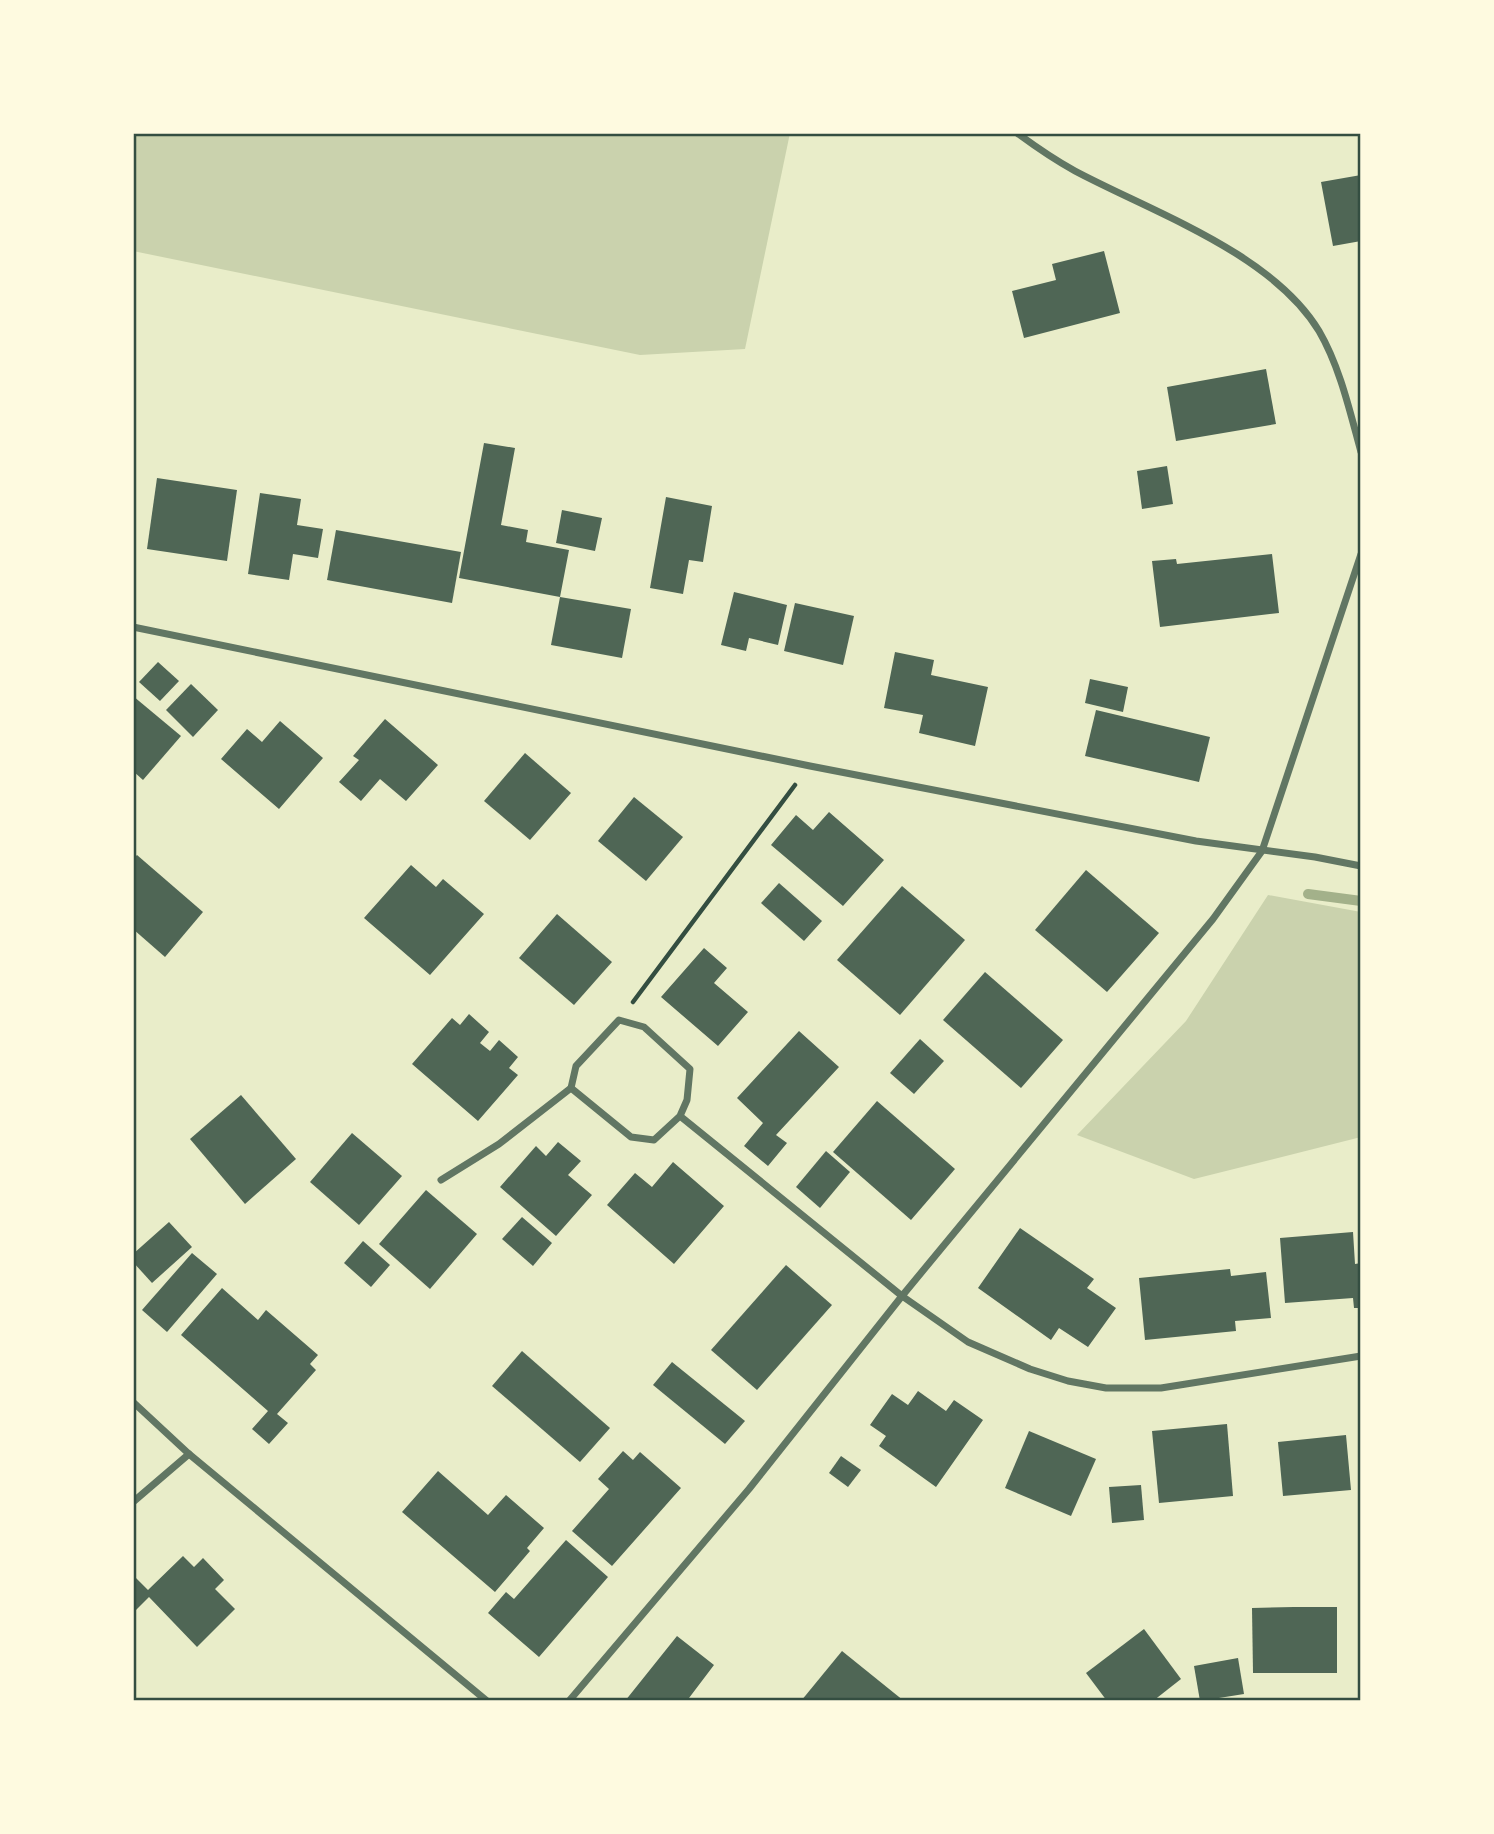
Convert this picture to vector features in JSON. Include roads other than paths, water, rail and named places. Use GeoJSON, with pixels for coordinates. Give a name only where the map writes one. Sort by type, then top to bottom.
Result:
{"type":"FeatureCollection","features":[{"type":"Feature","properties":{"kind":"street"},"geometry":{"type":"LineString","coordinates":[[1017,133],[1074,170],[1217,241],[1273,281],[1303,310],[1329,351],[1361,452]]}},
{"type":"Feature","properties":{"kind":"street"},"geometry":{"type":"LineString","coordinates":[[569,1701],[750,1489],[902,1296],[1205,929],[1262,851],[1361,554]]}},
{"type":"Feature","properties":{"kind":"street"},"geometry":{"type":"LineString","coordinates":[[133,627],[810,766],[1196,841],[1361,866]]}},
{"type":"Feature","properties":{"kind":"street"},"geometry":{"type":"LineString","coordinates":[[441,1181],[499,1144],[571,1088],[576,1066],[620,1020],[644,1027],[690,1069],[687,1100],[680,1116],[654,1140],[631,1137],[571,1088]]}},
{"type":"Feature","properties":{"kind":"street"},"geometry":{"type":"LineString","coordinates":[[680,1116],[902,1296],[968,1342],[1030,1369],[1068,1381],[1106,1388],[1161,1388],[1361,1356]]}},
{"type":"Feature","properties":{"kind":"street"},"geometry":{"type":"LineString","coordinates":[[133,1402],[189,1454],[486,1701]]}},
{"type":"Feature","properties":{"kind":"street"},"geometry":{"type":"LineString","coordinates":[[133,1502],[189,1454]]}},
{"type":"Feature","properties":{"kind":"waterway"},"geometry":{"type":"LineString","coordinates":[[1308,894],[1361,901]]}}]}
